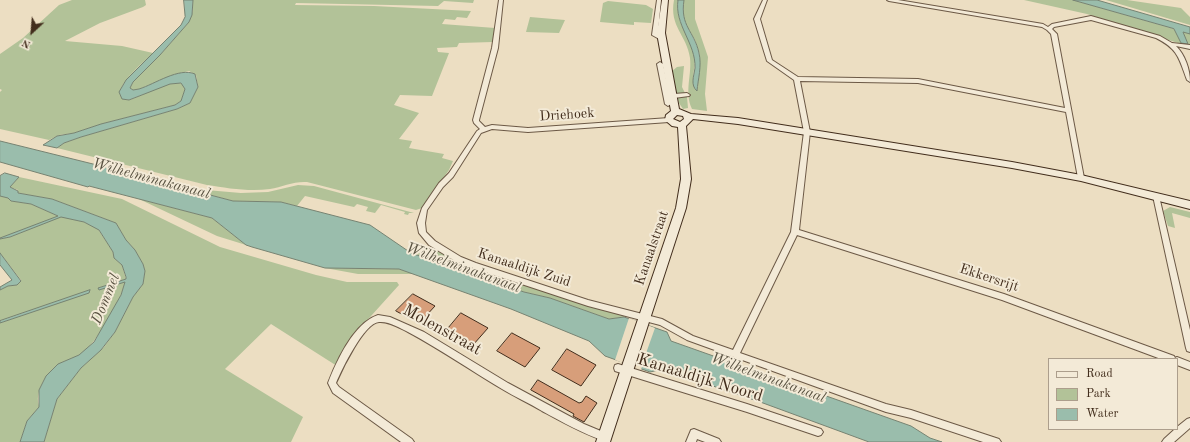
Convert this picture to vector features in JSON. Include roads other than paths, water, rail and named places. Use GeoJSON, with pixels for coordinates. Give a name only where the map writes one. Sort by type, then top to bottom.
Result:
{"type":"FeatureCollection","features":[{"type":"Feature","properties":{"kind":"main road"},"geometry":{"type":"LineString","coordinates":[[665,0],[661,24],[662,38],[669,87],[679,118],[709,118],[1012,165],[1081,178],[1190,205]]}},
{"type":"Feature","properties":{"kind":"main road","name":"Kanaalstraat"},"geometry":{"type":"LineString","coordinates":[[604,440],[624,368],[643,320],[684,197],[686,179],[679,118]]}},
{"type":"Feature","properties":{"kind":"street"},"geometry":{"type":"LineString","coordinates":[[484,129],[476,122],[476,120],[495,48],[501,0]]}},
{"type":"Feature","properties":{"kind":"street"},"geometry":{"type":"LineString","coordinates":[[659,0],[655,35],[662,38]]}},
{"type":"Feature","properties":{"kind":"street"},"geometry":{"type":"LineString","coordinates":[[765,0],[757,19],[770,61],[797,79],[918,81],[1068,111]]}},
{"type":"Feature","properties":{"kind":"street"},"geometry":{"type":"LineString","coordinates":[[890,0],[1043,26],[1049,29],[1054,34],[1081,178]]}},
{"type":"Feature","properties":{"kind":"street"},"geometry":{"type":"LineString","coordinates":[[1049,29],[1052,26],[1091,18],[1158,36],[1174,44],[1190,47]]}},
{"type":"Feature","properties":{"kind":"street"},"geometry":{"type":"LineString","coordinates":[[1174,44],[1190,80]]}},
{"type":"Feature","properties":{"kind":"street"},"geometry":{"type":"LineString","coordinates":[[660,64],[669,87]]}},
{"type":"Feature","properties":{"kind":"street"},"geometry":{"type":"LineString","coordinates":[[735,355],[795,232],[807,132],[797,79]]}},
{"type":"Feature","properties":{"kind":"street"},"geometry":{"type":"LineString","coordinates":[[672,100],[687,95]]}},
{"type":"Feature","properties":{"kind":"street","name":"Driehoek"},"geometry":{"type":"LineString","coordinates":[[484,129],[492,127],[528,130],[651,122],[679,118]]}},
{"type":"Feature","properties":{"kind":"street","name":"Kanaaldijk Zuid"},"geometry":{"type":"LineString","coordinates":[[484,129],[474,138],[451,175],[441,185],[422,213],[422,228],[426,238],[439,248],[458,259],[643,320]]}},
{"type":"Feature","properties":{"kind":"street"},"geometry":{"type":"LineString","coordinates":[[1156,196],[1190,348]]}},
{"type":"Feature","properties":{"kind":"street","name":"Ekkersrijt"},"geometry":{"type":"LineString","coordinates":[[795,232],[1004,297],[1168,358]]}},
{"type":"Feature","properties":{"kind":"street","name":"Molenstraat"},"geometry":{"type":"LineString","coordinates":[[409,442],[336,390],[332,383],[335,373],[352,344],[374,319],[379,317],[387,318],[421,335],[524,396],[604,440]]}},
{"type":"Feature","properties":{"kind":"street"},"geometry":{"type":"LineString","coordinates":[[643,320],[662,322],[690,338],[735,355],[886,408],[911,414],[996,442]]}},
{"type":"Feature","properties":{"kind":"street"},"geometry":{"type":"LineString","coordinates":[[1178,361],[1190,366]]}},
{"type":"Feature","properties":{"kind":"street","name":"Kanaaldijk Noord"},"geometry":{"type":"LineString","coordinates":[[624,368],[818,432]]}},
{"type":"Feature","properties":{"kind":"street"},"geometry":{"type":"LineString","coordinates":[[1167,442],[1190,422]]}},
{"type":"Feature","properties":{"kind":"street"},"geometry":{"type":"LineString","coordinates":[[691,442],[694,433],[716,442]]}},
{"type":"Feature","properties":{"kind":"water"},"geometry":{"type":"Polygon","coordinates":[[[184,0],[193,0],[192,15],[189,22],[160,55],[133,82],[130,88],[133,90],[139,89],[174,74],[189,72],[195,74],[198,87],[190,103],[177,109],[81,137],[64,143],[57,148],[43,145],[57,136],[74,133],[101,124],[175,105],[181,101],[185,89],[181,83],[170,84],[129,100],[122,99],[119,92],[126,80],[181,25],[185,17],[184,0]]]}},
{"type":"Feature","properties":{"kind":"water"},"geometry":{"type":"Polygon","coordinates":[[[678,0],[684,0],[684,16],[699,53],[700,68],[697,91],[693,83],[695,68],[694,59],[692,50],[679,18],[678,0]]]}},
{"type":"Feature","properties":{"kind":"water"},"geometry":{"type":"Polygon","coordinates":[[[1073,0],[1097,0],[1190,27],[1190,34],[1183,32],[1188,44],[1181,43],[1174,29],[1073,0]]]}},
{"type":"Feature","properties":{"kind":"water","name":"Wilhelminakanaal"},"geometry":{"type":"Polygon","coordinates":[[[0,141],[233,201],[281,202],[370,225],[411,253],[524,292],[550,298],[609,319],[624,317],[667,332],[671,341],[911,426],[930,438],[942,442],[869,442],[763,403],[663,369],[650,372],[605,356],[589,341],[511,309],[399,269],[325,268],[252,247],[246,245],[212,218],[89,186],[88,187],[0,162],[0,141]]]}},
{"type":"Feature","properties":{"kind":"water"},"geometry":{"type":"Polygon","coordinates":[[[5,173],[19,177],[10,187],[18,191],[18,193],[52,199],[116,223],[126,240],[135,250],[143,264],[145,271],[143,284],[133,297],[115,332],[101,350],[81,368],[57,399],[44,442],[20,442],[27,421],[39,407],[39,390],[46,376],[58,364],[79,355],[94,342],[121,295],[125,282],[99,290],[98,288],[126,279],[126,277],[122,265],[114,258],[113,252],[99,230],[84,222],[61,217],[10,237],[0,239],[58,216],[31,204],[11,201],[8,198],[0,196],[0,176],[5,173]]]}},
{"type":"Feature","properties":{"kind":"water"},"geometry":{"type":"Polygon","coordinates":[[[0,253],[21,281],[17,285],[8,286],[0,290],[0,287],[12,280],[0,265],[0,253]]]}},
{"type":"Feature","properties":{"kind":"water"},"geometry":{"type":"Polygon","coordinates":[[[90,290],[89,293],[0,323],[0,321],[90,290]]]}},
{"type":"Feature","properties":{"kind":"water label","name":"Dommel"},"geometry":{"type":"Point","coordinates":[106,299]}}]}
